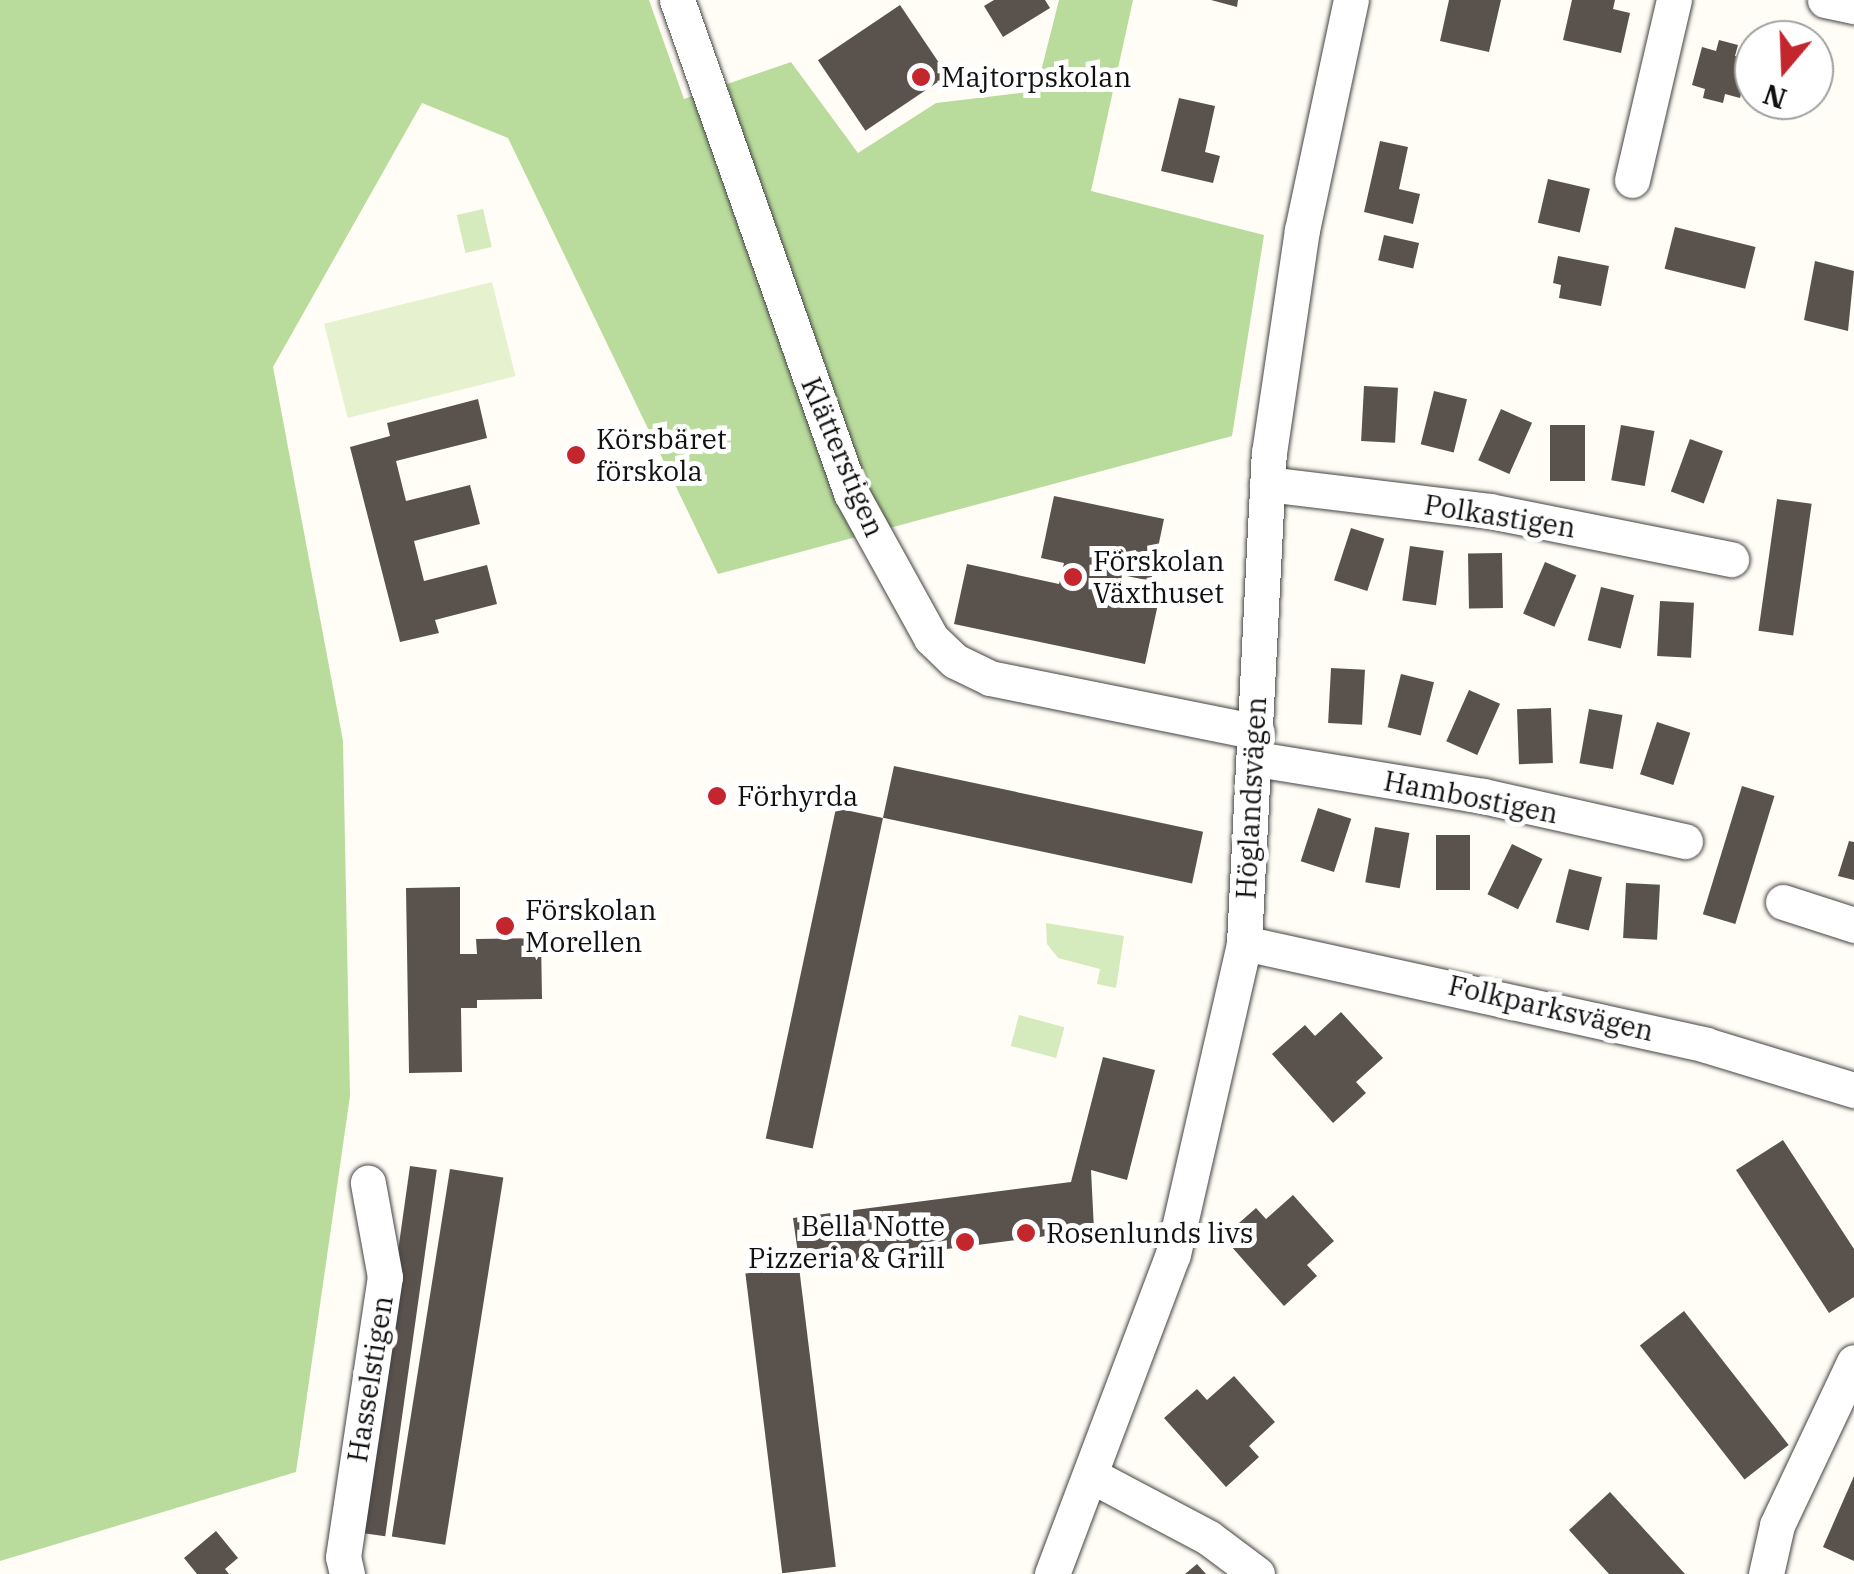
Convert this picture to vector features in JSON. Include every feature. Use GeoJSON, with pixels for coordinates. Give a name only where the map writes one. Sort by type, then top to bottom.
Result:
{"type":"FeatureCollection","features":[{"type":"Feature","properties":{"kind":"street","name":"Klätterstigen"},"geometry":{"type":"LineString","coordinates":[[677,0],[852,492],[931,638],[956,661],[990,678],[1257,745]]}},
{"type":"Feature","properties":{"kind":"street","name":"Höglandsvägen"},"geometry":{"type":"LineString","coordinates":[[1052,1574],[1094,1477],[1173,1254],[1244,943],[1257,745],[1266,484],[1302,230],[1351,0]]}},
{"type":"Feature","properties":{"kind":"street"},"geometry":{"type":"LineString","coordinates":[[1632,180],[1674,0]]}},
{"type":"Feature","properties":{"kind":"street"},"geometry":{"type":"LineString","coordinates":[[1825,0],[1854,6]]}},
{"type":"Feature","properties":{"kind":"street","name":"Polkastigen"},"geometry":{"type":"LineString","coordinates":[[1266,484],[1490,512],[1731,559]]}},
{"type":"Feature","properties":{"kind":"street","name":"Hambostigen"},"geometry":{"type":"LineString","coordinates":[[1257,745],[1684,841]]}},
{"type":"Feature","properties":{"kind":"street"},"geometry":{"type":"LineString","coordinates":[[1783,902],[1854,925]]}},
{"type":"Feature","properties":{"kind":"street","name":"Folkparksvägen"},"geometry":{"type":"LineString","coordinates":[[1244,943],[1706,1044],[1854,1090]]}},
{"type":"Feature","properties":{"kind":"street","name":"Hasselstigen"},"geometry":{"type":"LineString","coordinates":[[348,1574],[343,1557],[385,1278],[368,1183]]}},
{"type":"Feature","properties":{"kind":"street"},"geometry":{"type":"LineString","coordinates":[[1766,1574],[1777,1525],[1854,1362]]}},
{"type":"Feature","properties":{"kind":"street"},"geometry":{"type":"LineString","coordinates":[[1094,1477],[1209,1538],[1257,1574]]}},
{"type":"Feature","properties":{"kind":"green space"},"geometry":{"type":"Polygon","coordinates":[[[0,0],[649,0],[684,99],[791,62],[858,153],[936,103],[1036,91],[1059,0],[1133,0],[1091,191],[1264,235],[1232,436],[718,574],[508,138],[422,103],[273,367],[343,741],[350,1096],[296,1472],[0,1561],[0,0]]]}},
{"type":"Feature","properties":{"kind":"green space"},"geometry":{"type":"Polygon","coordinates":[[[483,209],[492,247],[465,253],[457,215],[483,209]]]}},
{"type":"Feature","properties":{"kind":"green space"},"geometry":{"type":"Polygon","coordinates":[[[492,282],[515,376],[348,418],[324,324],[492,282]]]}},
{"type":"Feature","properties":{"kind":"green space"},"geometry":{"type":"Polygon","coordinates":[[[1046,923],[1124,936],[1116,988],[1097,984],[1100,969],[1058,958],[1047,944],[1046,923]]]}},
{"type":"Feature","properties":{"kind":"green space"},"geometry":{"type":"Polygon","coordinates":[[[1019,1015],[1064,1027],[1056,1058],[1011,1046],[1019,1015]]]}},
{"type":"Feature","properties":{"kind":"building"},"geometry":{"type":"Polygon","coordinates":[[[994,0],[1045,0],[1050,8],[1003,37],[984,6],[994,0]]]}},
{"type":"Feature","properties":{"kind":"building"},"geometry":{"type":"Polygon","coordinates":[[[1211,0],[1238,0],[1237,7],[1211,0]]]}},
{"type":"Feature","properties":{"kind":"building"},"geometry":{"type":"Polygon","coordinates":[[[1449,0],[1501,0],[1489,52],[1440,41],[1449,0]]]}},
{"type":"Feature","properties":{"kind":"building"},"geometry":{"type":"Polygon","coordinates":[[[1572,0],[1615,0],[1613,9],[1630,13],[1621,53],[1563,40],[1572,0]]]}},
{"type":"Feature","properties":{"kind":"building"},"geometry":{"type":"Polygon","coordinates":[[[900,5],[948,75],[865,131],[818,60],[900,5]]]}},
{"type":"Feature","properties":{"kind":"building"},"geometry":{"type":"Polygon","coordinates":[[[1719,40],[1734,44],[1734,96],[1725,94],[1723,103],[1703,98],[1705,89],[1692,85],[1702,47],[1716,51],[1719,40]]]}},
{"type":"Feature","properties":{"kind":"building"},"geometry":{"type":"Polygon","coordinates":[[[1179,98],[1215,106],[1205,152],[1220,156],[1213,183],[1161,171],[1179,98]]]}},
{"type":"Feature","properties":{"kind":"building"},"geometry":{"type":"Polygon","coordinates":[[[1380,141],[1408,147],[1399,189],[1420,194],[1413,224],[1364,212],[1380,141]]]}},
{"type":"Feature","properties":{"kind":"building"},"geometry":{"type":"Polygon","coordinates":[[[1548,179],[1590,189],[1580,233],[1538,223],[1548,179]]]}},
{"type":"Feature","properties":{"kind":"building"},"geometry":{"type":"Polygon","coordinates":[[[1675,227],[1756,247],[1745,289],[1665,269],[1675,227]]]}},
{"type":"Feature","properties":{"kind":"building"},"geometry":{"type":"Polygon","coordinates":[[[1384,235],[1419,243],[1413,268],[1378,260],[1384,235]]]}},
{"type":"Feature","properties":{"kind":"building"},"geometry":{"type":"Polygon","coordinates":[[[1558,256],[1609,266],[1601,306],[1559,298],[1561,285],[1553,283],[1558,256]]]}},
{"type":"Feature","properties":{"kind":"building"},"geometry":{"type":"Polygon","coordinates":[[[1815,261],[1854,271],[1848,331],[1804,320],[1815,261]]]}},
{"type":"Feature","properties":{"kind":"building"},"geometry":{"type":"Polygon","coordinates":[[[1364,386],[1398,388],[1395,443],[1361,441],[1364,386]]]}},
{"type":"Feature","properties":{"kind":"building"},"geometry":{"type":"Polygon","coordinates":[[[1434,391],[1467,399],[1454,453],[1421,444],[1434,391]]]}},
{"type":"Feature","properties":{"kind":"building"},"geometry":{"type":"Polygon","coordinates":[[[478,399],[487,438],[396,461],[406,501],[470,485],[480,524],[414,541],[424,581],[487,565],[497,604],[435,620],[439,633],[400,642],[350,447],[390,436],[387,423],[478,399]]]}},
{"type":"Feature","properties":{"kind":"building"},"geometry":{"type":"Polygon","coordinates":[[[1501,409],[1532,423],[1509,474],[1478,460],[1501,409]]]}},
{"type":"Feature","properties":{"kind":"building"},"geometry":{"type":"Polygon","coordinates":[[[1550,425],[1585,425],[1585,481],[1550,481],[1550,425]]]}},
{"type":"Feature","properties":{"kind":"building"},"geometry":{"type":"Polygon","coordinates":[[[1621,425],[1654,431],[1645,486],[1611,480],[1621,425]]]}},
{"type":"Feature","properties":{"kind":"building"},"geometry":{"type":"Polygon","coordinates":[[[1690,439],[1723,451],[1704,504],[1671,492],[1690,439]]]}},
{"type":"Feature","properties":{"kind":"building"},"geometry":{"type":"Polygon","coordinates":[[[1054,496],[1164,519],[1151,581],[1122,575],[1118,596],[1158,604],[1145,664],[954,624],[967,564],[1059,584],[1064,563],[1041,558],[1054,496]]]}},
{"type":"Feature","properties":{"kind":"building"},"geometry":{"type":"Polygon","coordinates":[[[1777,499],[1812,504],[1793,636],[1758,631],[1777,499]]]}},
{"type":"Feature","properties":{"kind":"building"},"geometry":{"type":"Polygon","coordinates":[[[1351,528],[1384,539],[1367,591],[1334,580],[1351,528]]]}},
{"type":"Feature","properties":{"kind":"building"},"geometry":{"type":"Polygon","coordinates":[[[1410,546],[1444,551],[1436,605],[1402,600],[1410,546]]]}},
{"type":"Feature","properties":{"kind":"building"},"geometry":{"type":"Polygon","coordinates":[[[1502,553],[1503,608],[1469,609],[1468,554],[1502,553]]]}},
{"type":"Feature","properties":{"kind":"building"},"geometry":{"type":"Polygon","coordinates":[[[1545,562],[1576,575],[1554,627],[1523,614],[1545,562]]]}},
{"type":"Feature","properties":{"kind":"building"},"geometry":{"type":"Polygon","coordinates":[[[1601,587],[1634,595],[1621,649],[1588,640],[1601,587]]]}},
{"type":"Feature","properties":{"kind":"building"},"geometry":{"type":"Polygon","coordinates":[[[1660,601],[1694,603],[1691,658],[1657,656],[1660,601]]]}},
{"type":"Feature","properties":{"kind":"building"},"geometry":{"type":"Polygon","coordinates":[[[1331,668],[1365,670],[1362,725],[1328,723],[1331,668]]]}},
{"type":"Feature","properties":{"kind":"building"},"geometry":{"type":"Polygon","coordinates":[[[1401,674],[1434,682],[1421,736],[1388,727],[1401,674]]]}},
{"type":"Feature","properties":{"kind":"building"},"geometry":{"type":"Polygon","coordinates":[[[1469,690],[1500,704],[1477,755],[1446,741],[1469,690]]]}},
{"type":"Feature","properties":{"kind":"building"},"geometry":{"type":"Polygon","coordinates":[[[1551,708],[1553,763],[1519,764],[1517,709],[1551,708]]]}},
{"type":"Feature","properties":{"kind":"building"},"geometry":{"type":"Polygon","coordinates":[[[1589,709],[1622,715],[1613,769],[1579,763],[1589,709]]]}},
{"type":"Feature","properties":{"kind":"building"},"geometry":{"type":"Polygon","coordinates":[[[1657,722],[1690,733],[1673,785],[1640,774],[1657,722]]]}},
{"type":"Feature","properties":{"kind":"building"},"geometry":{"type":"Polygon","coordinates":[[[894,766],[1203,832],[1192,884],[883,818],[894,766]]]}},
{"type":"Feature","properties":{"kind":"building"},"geometry":{"type":"Polygon","coordinates":[[[1742,786],[1775,796],[1735,924],[1703,914],[1742,786]]]}},
{"type":"Feature","properties":{"kind":"building"},"geometry":{"type":"Polygon","coordinates":[[[836,808],[883,818],[813,1149],[766,1139],[836,808]]]}},
{"type":"Feature","properties":{"kind":"building"},"geometry":{"type":"Polygon","coordinates":[[[1318,808],[1351,819],[1334,872],[1301,861],[1318,808]]]}},
{"type":"Feature","properties":{"kind":"building"},"geometry":{"type":"Polygon","coordinates":[[[1375,827],[1409,833],[1400,888],[1365,882],[1375,827]]]}},
{"type":"Feature","properties":{"kind":"building"},"geometry":{"type":"Polygon","coordinates":[[[1436,835],[1470,835],[1470,890],[1436,890],[1436,835]]]}},
{"type":"Feature","properties":{"kind":"building"},"geometry":{"type":"Polygon","coordinates":[[[1849,841],[1854,842],[1854,880],[1838,876],[1849,841]]]}},
{"type":"Feature","properties":{"kind":"building"},"geometry":{"type":"Polygon","coordinates":[[[1512,844],[1543,859],[1518,909],[1487,894],[1512,844]]]}},
{"type":"Feature","properties":{"kind":"building"},"geometry":{"type":"Polygon","coordinates":[[[1569,869],[1602,877],[1589,931],[1556,922],[1569,869]]]}},
{"type":"Feature","properties":{"kind":"building"},"geometry":{"type":"Polygon","coordinates":[[[1626,883],[1660,885],[1657,940],[1623,938],[1626,883]]]}},
{"type":"Feature","properties":{"kind":"building"},"geometry":{"type":"Polygon","coordinates":[[[460,887],[460,954],[477,954],[476,939],[541,938],[542,999],[477,1000],[477,1008],[461,1008],[462,1072],[409,1073],[406,888],[460,887]]]}},
{"type":"Feature","properties":{"kind":"building"},"geometry":{"type":"Polygon","coordinates":[[[1341,1012],[1383,1058],[1356,1082],[1366,1093],[1333,1123],[1272,1054],[1305,1025],[1315,1036],[1341,1012]]]}},
{"type":"Feature","properties":{"kind":"building"},"geometry":{"type":"Polygon","coordinates":[[[1103,1057],[1155,1070],[1127,1180],[1091,1170],[1094,1230],[800,1268],[793,1218],[1071,1182],[1103,1057]]]}},
{"type":"Feature","properties":{"kind":"building"},"geometry":{"type":"Polygon","coordinates":[[[1783,1140],[1854,1249],[1854,1297],[1829,1313],[1736,1170],[1783,1140]]]}},
{"type":"Feature","properties":{"kind":"building"},"geometry":{"type":"Polygon","coordinates":[[[410,1166],[437,1170],[385,1536],[359,1532],[410,1166]]]}},
{"type":"Feature","properties":{"kind":"building"},"geometry":{"type":"Polygon","coordinates":[[[450,1169],[503,1177],[445,1545],[392,1536],[450,1169]]]}},
{"type":"Feature","properties":{"kind":"building"},"geometry":{"type":"Polygon","coordinates":[[[1293,1195],[1334,1241],[1307,1265],[1317,1276],[1284,1306],[1223,1237],[1256,1208],[1266,1219],[1293,1195]]]}},
{"type":"Feature","properties":{"kind":"building"},"geometry":{"type":"Polygon","coordinates":[[[799,1267],[836,1567],[782,1573],[745,1274],[799,1267]]]}},
{"type":"Feature","properties":{"kind":"building"},"geometry":{"type":"Polygon","coordinates":[[[1684,1311],[1789,1445],[1745,1479],[1640,1345],[1684,1311]]]}},
{"type":"Feature","properties":{"kind":"building"},"geometry":{"type":"Polygon","coordinates":[[[1234,1376],[1275,1422],[1249,1446],[1259,1457],[1226,1487],[1164,1418],[1197,1389],[1207,1400],[1234,1376]]]}},
{"type":"Feature","properties":{"kind":"building"},"geometry":{"type":"Polygon","coordinates":[[[1854,1476],[1854,1561],[1823,1547],[1854,1476]]]}},
{"type":"Feature","properties":{"kind":"building"},"geometry":{"type":"Polygon","coordinates":[[[1610,1492],[1685,1574],[1609,1574],[1569,1530],[1610,1492]]]}},
{"type":"Feature","properties":{"kind":"building"},"geometry":{"type":"Polygon","coordinates":[[[216,1531],[238,1558],[225,1569],[229,1574],[197,1574],[184,1558],[216,1531]]]}},
{"type":"Feature","properties":{"kind":"building"},"geometry":{"type":"Polygon","coordinates":[[[1197,1564],[1206,1574],[1185,1574],[1197,1564]]]}},
{"type":"Feature","properties":{"kind":"place","name":"Majtorpskolan"},"geometry":{"type":"Point","coordinates":[921,77]}},
{"type":"Feature","properties":{"kind":"place","name":"Körsbäret förskola"},"geometry":{"type":"Point","coordinates":[576,455]}},
{"type":"Feature","properties":{"kind":"place","name":"Förskolan Växthuset"},"geometry":{"type":"Point","coordinates":[1073,577]}},
{"type":"Feature","properties":{"kind":"place","name":"Förhyrda"},"geometry":{"type":"Point","coordinates":[717,796]}},
{"type":"Feature","properties":{"kind":"place","name":"Förskolan Morellen"},"geometry":{"type":"Point","coordinates":[505,926]}},
{"type":"Feature","properties":{"kind":"place","name":"Rosenlunds livs"},"geometry":{"type":"Point","coordinates":[1026,1233]}},
{"type":"Feature","properties":{"kind":"place","name":"Bella Notte Pizzeria & Grill"},"geometry":{"type":"Point","coordinates":[965,1242]}}]}
